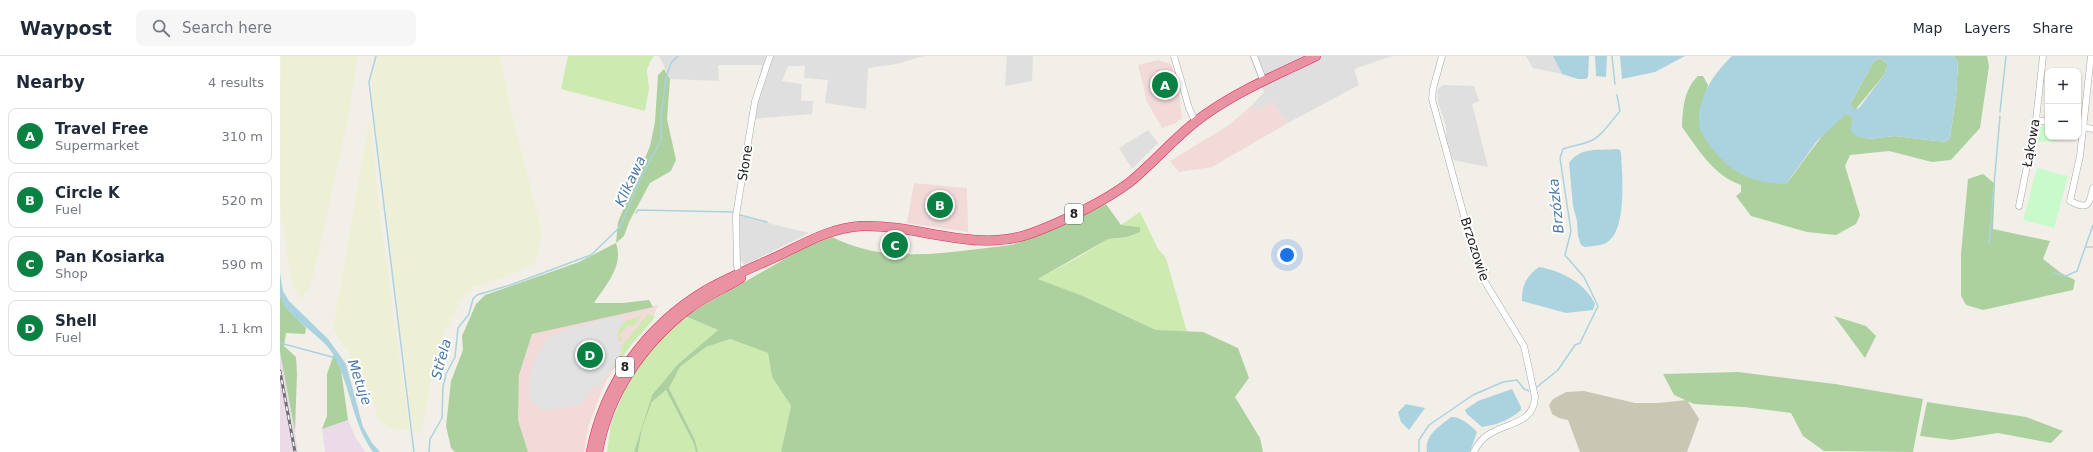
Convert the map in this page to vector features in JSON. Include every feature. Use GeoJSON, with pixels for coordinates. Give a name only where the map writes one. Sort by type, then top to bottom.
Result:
{"type":"FeatureCollection","features":[{"type":"Feature","properties":{"kind":"highway","name":"8"},"geometry":{"type":"LineString","coordinates":[[598,452],[605,425],[617,395],[633,367],[647,349],[666,328],[692,307],[740,276],[823,234],[857,227],[886,228],[986,241],[1004,240],[1026,235],[1065,218],[1118,190],[1144,170],[1195,121],[1225,102],[1316,56]]}},
{"type":"Feature","properties":{"kind":"highway","name":"8"},"geometry":{"type":"LineString","coordinates":[[591,452],[598,423],[608,398],[624,368],[638,349],[676,311],[706,290],[740,276]]}},
{"type":"Feature","properties":{"kind":"street","name":"Słone"},"geometry":{"type":"LineString","coordinates":[[740,276],[736,266],[736,216],[754,102],[770,56]]}},
{"type":"Feature","properties":{"kind":"street"},"geometry":{"type":"LineString","coordinates":[[1174,56],[1189,108],[1195,121]]}},
{"type":"Feature","properties":{"kind":"street"},"geometry":{"type":"LineString","coordinates":[[1254,56],[1264,82]]}},
{"type":"Feature","properties":{"kind":"street","name":"Brzozowie"},"geometry":{"type":"LineString","coordinates":[[1442,56],[1432,99],[1478,267],[1485,282],[1524,346],[1535,396],[1535,403],[1528,416],[1487,434],[1474,452]]}},
{"type":"Feature","properties":{"kind":"street","name":"Łąkowa"},"geometry":{"type":"LineString","coordinates":[[2019,206],[2036,120],[2043,56]]}},
{"type":"Feature","properties":{"kind":"street"},"geometry":{"type":"LineString","coordinates":[[2091,56],[2081,126],[2093,129]]}},
{"type":"Feature","properties":{"kind":"street"},"geometry":{"type":"LineString","coordinates":[[2036,120],[2045,122]]}},
{"type":"Feature","properties":{"kind":"street"},"geometry":{"type":"LineString","coordinates":[[2079,140],[2070,201],[2082,206],[2087,205],[2091,200],[2093,188]]}},
{"type":"Feature","properties":{"kind":"shaded area"},"geometry":{"type":"Polygon","coordinates":[[[281,56],[358,56],[348,118],[320,246],[311,284],[301,300],[292,282],[280,207],[281,56]]]}},
{"type":"Feature","properties":{"kind":"shaded area"},"geometry":{"type":"Polygon","coordinates":[[[378,56],[500,56],[510,106],[541,228],[541,238],[535,264],[502,278],[473,287],[464,296],[444,332],[431,378],[422,429],[418,434],[413,432],[372,97],[372,79],[378,56]]]}},
{"type":"Feature","properties":{"kind":"shaded area"},"geometry":{"type":"Polygon","coordinates":[[[659,56],[924,56],[896,64],[868,68],[866,109],[825,103],[828,80],[804,78],[805,66],[788,66],[782,81],[802,84],[801,101],[813,101],[812,114],[751,119],[753,102],[762,65],[718,65],[719,81],[670,79],[659,56]]]}},
{"type":"Feature","properties":{"kind":"shaded area"},"geometry":{"type":"Polygon","coordinates":[[[1007,56],[1033,56],[1032,81],[1005,86],[1007,56]]]}},
{"type":"Feature","properties":{"kind":"shaded area"},"geometry":{"type":"Polygon","coordinates":[[[1249,56],[1392,56],[1354,69],[1359,85],[1288,123],[1272,102],[1257,110],[1252,105],[1264,92],[1249,56]]]}},
{"type":"Feature","properties":{"kind":"shaded area"},"geometry":{"type":"Polygon","coordinates":[[[1526,56],[1553,56],[1562,74],[1533,68],[1526,56]]]}},
{"type":"Feature","properties":{"kind":"shaded area"},"geometry":{"type":"Polygon","coordinates":[[[1158,60],[1171,64],[1179,93],[1182,118],[1176,123],[1162,128],[1147,102],[1138,65],[1158,60]]]}},
{"type":"Feature","properties":{"kind":"shaded area"},"geometry":{"type":"Polygon","coordinates":[[[1443,85],[1474,86],[1479,101],[1472,104],[1488,167],[1453,160],[1446,137],[1446,126],[1438,102],[1437,90],[1443,85]]]}},
{"type":"Feature","properties":{"kind":"shaded area"},"geometry":{"type":"Polygon","coordinates":[[[1272,102],[1288,123],[1212,167],[1179,172],[1170,161],[1229,125],[1252,105],[1257,110],[1272,102]]]}},
{"type":"Feature","properties":{"kind":"shaded area"},"geometry":{"type":"Polygon","coordinates":[[[370,117],[380,217],[409,431],[390,427],[377,419],[375,405],[352,358],[333,329],[370,117]]]}},
{"type":"Feature","properties":{"kind":"shaded area"},"geometry":{"type":"Polygon","coordinates":[[[1148,130],[1158,143],[1132,169],[1119,148],[1148,130]]]}},
{"type":"Feature","properties":{"kind":"shaded area"},"geometry":{"type":"Polygon","coordinates":[[[914,183],[967,188],[968,232],[907,223],[914,183]]]}},
{"type":"Feature","properties":{"kind":"shaded area"},"geometry":{"type":"Polygon","coordinates":[[[740,216],[809,233],[745,265],[740,260],[740,216]]]}},
{"type":"Feature","properties":{"kind":"shaded area"},"geometry":{"type":"Polygon","coordinates":[[[658,305],[652,320],[627,348],[606,381],[589,424],[584,452],[528,452],[518,420],[519,375],[532,334],[658,305]]]}},
{"type":"Feature","properties":{"kind":"shaded area"},"geometry":{"type":"Polygon","coordinates":[[[621,315],[622,322],[617,333],[621,352],[599,388],[597,389],[596,385],[593,386],[581,404],[548,410],[543,410],[534,405],[529,395],[531,370],[546,340],[556,333],[621,315]]]}},
{"type":"Feature","properties":{"kind":"shaded area"},"geometry":{"type":"Polygon","coordinates":[[[280,352],[295,432],[298,452],[280,452],[280,352]]]}},
{"type":"Feature","properties":{"kind":"shaded area"},"geometry":{"type":"Polygon","coordinates":[[[1584,391],[1635,403],[1658,403],[1687,400],[1699,419],[1687,452],[1580,452],[1568,420],[1559,418],[1552,414],[1549,405],[1553,399],[1566,392],[1584,391]]]}},
{"type":"Feature","properties":{"kind":"shaded area"},"geometry":{"type":"Polygon","coordinates":[[[348,420],[355,436],[365,452],[325,452],[322,429],[348,420]]]}},
{"type":"Feature","properties":{"kind":"green space"},"geometry":{"type":"Polygon","coordinates":[[[568,56],[654,56],[647,70],[649,88],[645,111],[561,89],[568,56]]]}},
{"type":"Feature","properties":{"kind":"green space"},"geometry":{"type":"Polygon","coordinates":[[[1953,56],[1987,56],[1989,66],[1980,128],[1951,160],[1932,162],[1889,151],[1850,155],[1845,166],[1860,215],[1856,224],[1836,235],[1807,232],[1751,216],[1736,196],[1741,192],[1741,185],[1731,181],[1707,161],[1682,127],[1687,93],[1693,81],[1698,76],[1703,76],[1708,85],[1701,108],[1786,184],[1823,135],[1839,117],[1846,113],[1853,118],[1851,130],[1868,139],[1895,136],[1945,142],[1950,138],[1956,96],[1958,62],[1953,56]]]}},
{"type":"Feature","properties":{"kind":"green space"},"geometry":{"type":"Polygon","coordinates":[[[1880,58],[1888,64],[1884,75],[1855,110],[1851,106],[1851,103],[1874,61],[1880,58]]]}},
{"type":"Feature","properties":{"kind":"green space"},"geometry":{"type":"Polygon","coordinates":[[[664,69],[670,79],[667,119],[676,160],[671,171],[650,183],[629,222],[624,236],[616,243],[618,222],[650,146],[655,122],[658,75],[664,69]]]}},
{"type":"Feature","properties":{"kind":"green space"},"geometry":{"type":"Polygon","coordinates":[[[2041,126],[2045,126],[2045,140],[2059,140],[2058,141],[2038,142],[2041,126]]]}},
{"type":"Feature","properties":{"kind":"green space"},"geometry":{"type":"Polygon","coordinates":[[[2037,168],[2068,176],[2054,228],[2023,220],[2037,168]]]}},
{"type":"Feature","properties":{"kind":"green space"},"geometry":{"type":"Polygon","coordinates":[[[1983,174],[1995,184],[1993,229],[2050,241],[2043,259],[2061,273],[2075,280],[2073,290],[1983,310],[1966,305],[1961,296],[1961,254],[1968,179],[1983,174]]]}},
{"type":"Feature","properties":{"kind":"green space"},"geometry":{"type":"Polygon","coordinates":[[[1106,204],[1121,225],[1140,227],[1140,232],[1127,237],[1108,239],[1038,279],[1083,296],[1156,330],[1203,332],[1238,348],[1249,378],[1235,397],[1260,438],[1263,452],[781,452],[791,406],[772,377],[768,353],[730,339],[706,347],[680,367],[669,388],[695,440],[698,452],[696,452],[693,442],[666,390],[652,402],[642,428],[638,452],[634,452],[652,395],[678,364],[718,330],[685,316],[804,248],[832,237],[850,245],[868,250],[904,254],[941,253],[1005,246],[1015,244],[1064,225],[1106,204]]]}},
{"type":"Feature","properties":{"kind":"green space"},"geometry":{"type":"Polygon","coordinates":[[[1140,212],[1158,249],[1166,258],[1187,332],[1156,330],[1083,296],[1038,279],[1079,257],[1108,239],[1127,237],[1140,232],[1140,227],[1121,225],[1140,212]]]}},
{"type":"Feature","properties":{"kind":"green space"},"geometry":{"type":"Polygon","coordinates":[[[616,243],[618,260],[616,267],[594,303],[622,303],[649,300],[653,307],[532,334],[519,375],[518,420],[528,452],[455,452],[451,448],[446,426],[451,381],[463,350],[462,336],[476,304],[485,295],[579,262],[616,243]]]}},
{"type":"Feature","properties":{"kind":"green space"},"geometry":{"type":"Polygon","coordinates":[[[280,296],[289,311],[306,328],[305,334],[286,333],[284,346],[296,357],[297,373],[295,432],[280,352],[280,296]]]}},
{"type":"Feature","properties":{"kind":"green space"},"geometry":{"type":"Polygon","coordinates":[[[648,314],[655,316],[631,345],[614,369],[612,368],[622,353],[621,347],[648,314]]]}},
{"type":"Feature","properties":{"kind":"green space"},"geometry":{"type":"Polygon","coordinates":[[[641,316],[633,327],[629,324],[619,336],[623,340],[619,342],[618,336],[619,331],[623,324],[631,319],[641,316]]]}},
{"type":"Feature","properties":{"kind":"green space"},"geometry":{"type":"Polygon","coordinates":[[[685,316],[718,330],[679,363],[652,395],[642,427],[652,402],[666,390],[693,442],[696,452],[638,452],[642,429],[634,452],[607,452],[611,423],[627,385],[643,359],[665,333],[685,316]]]}},
{"type":"Feature","properties":{"kind":"green space"},"geometry":{"type":"Polygon","coordinates":[[[1834,316],[1866,326],[1876,336],[1865,358],[1834,316]]]}},
{"type":"Feature","properties":{"kind":"green space"},"geometry":{"type":"Polygon","coordinates":[[[730,339],[768,353],[772,377],[791,406],[781,452],[698,452],[695,440],[669,388],[680,367],[706,347],[730,339]]]}},
{"type":"Feature","properties":{"kind":"green space"},"geometry":{"type":"Polygon","coordinates":[[[334,354],[341,370],[348,420],[322,429],[327,416],[327,374],[334,354]]]}},
{"type":"Feature","properties":{"kind":"green space"},"geometry":{"type":"Polygon","coordinates":[[[1738,372],[1835,384],[1923,399],[1913,452],[1824,451],[1803,436],[1791,413],[1744,407],[1694,404],[1674,395],[1663,374],[1738,372]]]}},
{"type":"Feature","properties":{"kind":"green space"},"geometry":{"type":"Polygon","coordinates":[[[1927,402],[2026,417],[2063,431],[2051,443],[1998,433],[1952,440],[1920,436],[1927,402]]]}},
{"type":"Feature","properties":{"kind":"water"},"geometry":{"type":"Polygon","coordinates":[[[1553,56],[1589,56],[1588,77],[1586,79],[1578,79],[1562,74],[1553,56]]]}},
{"type":"Feature","properties":{"kind":"water"},"geometry":{"type":"Polygon","coordinates":[[[1595,56],[1607,56],[1606,77],[1596,76],[1595,56]]]}},
{"type":"Feature","properties":{"kind":"water"},"geometry":{"type":"Polygon","coordinates":[[[1620,56],[1685,56],[1655,72],[1622,79],[1620,56]]]}},
{"type":"Feature","properties":{"kind":"water"},"geometry":{"type":"Polygon","coordinates":[[[1732,56],[1953,56],[1958,62],[1956,96],[1950,138],[1945,142],[1895,136],[1868,139],[1856,136],[1850,130],[1853,118],[1846,114],[1817,141],[1786,184],[1752,179],[1733,169],[1717,154],[1702,134],[1699,126],[1699,113],[1704,95],[1713,78],[1732,56]],[[1880,58],[1874,61],[1851,103],[1851,106],[1855,109],[1859,108],[1884,75],[1888,64],[1880,58]]]}},
{"type":"Feature","properties":{"kind":"water"},"geometry":{"type":"Polygon","coordinates":[[[1590,150],[1620,150],[1621,153],[1622,188],[1621,215],[1618,227],[1613,237],[1606,243],[1585,247],[1581,245],[1578,236],[1577,221],[1573,206],[1569,163],[1579,154],[1590,150]]]}},
{"type":"Feature","properties":{"kind":"water"},"geometry":{"type":"Polygon","coordinates":[[[1539,267],[1564,275],[1579,284],[1591,297],[1595,304],[1593,310],[1566,313],[1522,301],[1524,286],[1528,278],[1539,267]]]}},
{"type":"Feature","properties":{"kind":"water"},"geometry":{"type":"Polygon","coordinates":[[[280,273],[283,291],[289,301],[328,339],[346,364],[363,427],[372,443],[380,452],[373,452],[360,429],[340,368],[329,348],[296,319],[283,304],[280,295],[280,273]]]}},
{"type":"Feature","properties":{"kind":"water"},"geometry":{"type":"Polygon","coordinates":[[[1512,389],[1521,410],[1503,422],[1482,427],[1467,414],[1465,410],[1478,401],[1512,389]]]}},
{"type":"Feature","properties":{"kind":"water"},"geometry":{"type":"Polygon","coordinates":[[[1406,404],[1425,408],[1409,430],[1401,422],[1398,412],[1406,404]]]}},
{"type":"Feature","properties":{"kind":"water"},"geometry":{"type":"Polygon","coordinates":[[[1451,417],[1455,417],[1469,424],[1477,432],[1470,452],[1427,452],[1430,436],[1451,417]]]}},
{"type":"Feature","properties":{"kind":"waterway"},"geometry":{"type":"LineString","coordinates":[[376,56],[369,82],[414,452]]}},
{"type":"Feature","properties":{"kind":"waterway","name":"Klikawa"},"geometry":{"type":"LineString","coordinates":[[429,452],[430,439],[442,418],[443,387],[446,374],[455,357],[458,328],[469,314],[473,299],[477,295],[513,284],[591,255],[620,227],[640,180],[661,140],[661,116],[666,77],[671,63],[678,56]]}},
{"type":"Feature","properties":{"kind":"waterway","name":"Brzózka"},"geometry":{"type":"LineString","coordinates":[[1612,56],[1615,84]]}},
{"type":"Feature","properties":{"kind":"waterway"},"geometry":{"type":"LineString","coordinates":[[2000,112],[2006,56]]}},
{"type":"Feature","properties":{"kind":"waterway","name":"Brzózka"},"geometry":{"type":"LineString","coordinates":[[1537,387],[1558,370],[1575,345],[1580,343],[1598,306],[1584,277],[1565,255],[1571,231],[1560,158],[1563,149],[1593,140],[1606,129],[1620,111],[1617,95]]}},
{"type":"Feature","properties":{"kind":"waterway"},"geometry":{"type":"LineString","coordinates":[[1989,243],[2000,116]]}},
{"type":"Feature","properties":{"kind":"waterway"},"geometry":{"type":"LineString","coordinates":[[636,213],[638,210],[734,212]]}},
{"type":"Feature","properties":{"kind":"waterway"},"geometry":{"type":"LineString","coordinates":[[740,215],[767,222]]}},
{"type":"Feature","properties":{"kind":"waterway"},"geometry":{"type":"LineString","coordinates":[[2053,273],[2066,276],[2077,271],[2093,225]]}},
{"type":"Feature","properties":{"kind":"waterway"},"geometry":{"type":"LineString","coordinates":[[2086,247],[2093,247]]}},
{"type":"Feature","properties":{"kind":"waterway"},"geometry":{"type":"LineString","coordinates":[[280,343],[336,358]]}},
{"type":"Feature","properties":{"kind":"waterway","name":"Brzózka"},"geometry":{"type":"LineString","coordinates":[[1419,452],[1419,440],[1429,425],[1473,395],[1503,382],[1517,380],[1524,389],[1529,391]]}},
{"type":"Feature","properties":{"kind":"railway"},"geometry":{"type":"LineString","coordinates":[[280,371],[295,452]]}},
{"type":"Feature","properties":{"kind":"place","name":"Travel Free"},"geometry":{"type":"Point","coordinates":[1165,85]}},
{"type":"Feature","properties":{"kind":"place","name":"Circle K"},"geometry":{"type":"Point","coordinates":[940,205]}},
{"type":"Feature","properties":{"kind":"place","name":"Pan Kosiarka"},"geometry":{"type":"Point","coordinates":[895,245]}},
{"type":"Feature","properties":{"kind":"place","name":"Shell"},"geometry":{"type":"Point","coordinates":[590,355]}},
{"type":"Feature","properties":{"kind":"water label","name":"Střela"},"geometry":{"type":"Point","coordinates":[441,359]}},
{"type":"Feature","properties":{"kind":"water label","name":"Metuje"},"geometry":{"type":"Point","coordinates":[360,382]}}]}
